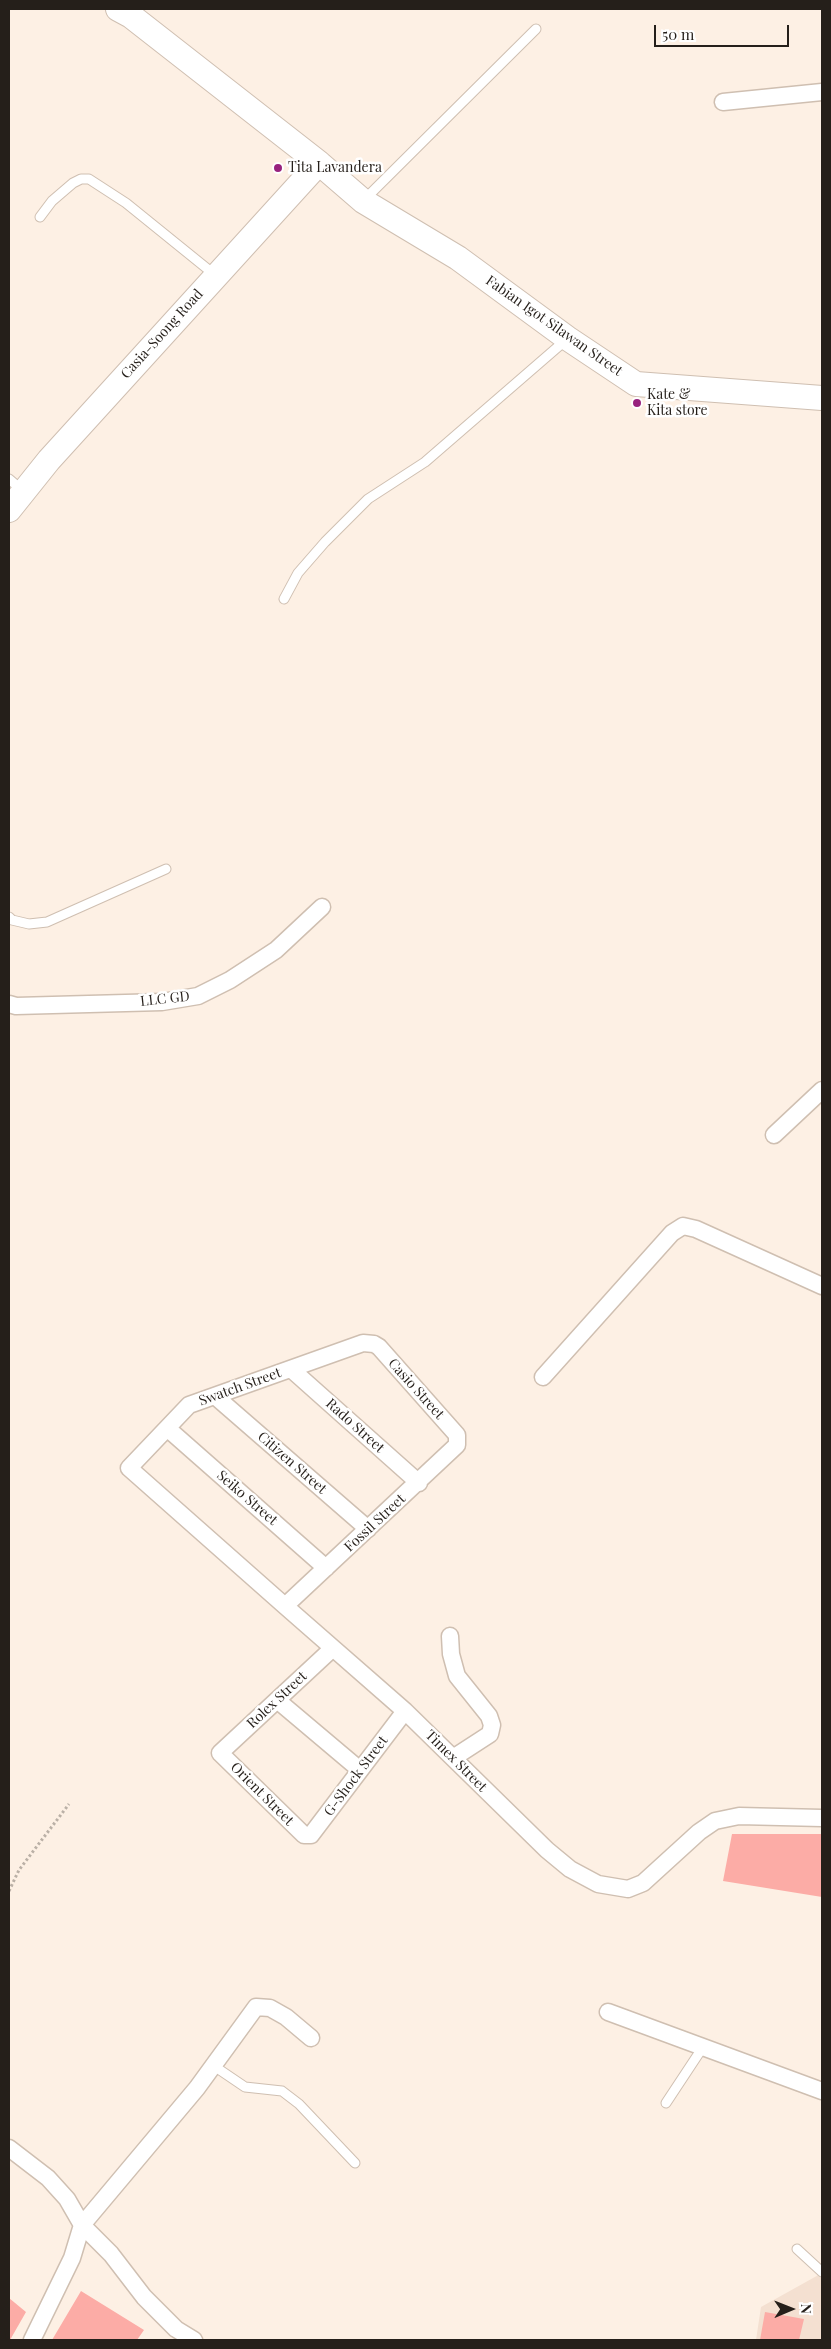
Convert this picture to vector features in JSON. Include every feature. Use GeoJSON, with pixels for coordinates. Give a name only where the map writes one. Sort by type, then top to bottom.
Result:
{"type":"FeatureCollection","features":[{"type":"Feature","properties":{"kind":"street","name":"Fabian Igot Silawan Street"},"geometry":{"type":"LineString","coordinates":[[118,9],[131,16],[319,162],[363,201],[458,258],[567,338],[636,384],[822,398]]}},
{"type":"Feature","properties":{"kind":"street"},"geometry":{"type":"LineString","coordinates":[[723,102],[822,92]]}},
{"type":"Feature","properties":{"kind":"street","name":"Casia-Soong Road"},"geometry":{"type":"LineString","coordinates":[[12,498],[319,162]]}},
{"type":"Feature","properties":{"kind":"street","name":"LLC GD"},"geometry":{"type":"LineString","coordinates":[[9,1004],[16,1006],[162,1002],[198,996],[230,980],[276,950],[322,907]]}},
{"type":"Feature","properties":{"kind":"street"},"geometry":{"type":"LineString","coordinates":[[774,1135],[822,1090]]}},
{"type":"Feature","properties":{"kind":"street"},"geometry":{"type":"LineString","coordinates":[[543,1377],[672,1233],[683,1226],[696,1229],[822,1286]]}},
{"type":"Feature","properties":{"kind":"street","name":"Swatch Street"},"geometry":{"type":"LineString","coordinates":[[130,1468],[189,1405],[363,1343],[374,1344]]}},
{"type":"Feature","properties":{"kind":"street","name":"Casio Street"},"geometry":{"type":"LineString","coordinates":[[374,1344],[379,1347],[457,1435]]}},
{"type":"Feature","properties":{"kind":"street","name":"Rado Street"},"geometry":{"type":"LineString","coordinates":[[291,1369],[419,1483]]}},
{"type":"Feature","properties":{"kind":"street","name":"Citizen Street"},"geometry":{"type":"LineString","coordinates":[[215,1396],[368,1529]]}},
{"type":"Feature","properties":{"kind":"street","name":"Seiko Street"},"geometry":{"type":"LineString","coordinates":[[167,1428],[326,1568]]}},
{"type":"Feature","properties":{"kind":"street","name":"Fossil Street"},"geometry":{"type":"LineString","coordinates":[[285,1606],[419,1483],[457,1445],[457,1435]]}},
{"type":"Feature","properties":{"kind":"street","name":"Timex Street"},"geometry":{"type":"LineString","coordinates":[[130,1468],[405,1710],[547,1850],[570,1868],[598,1884],[628,1889],[643,1884],[699,1832],[716,1821],[739,1816],[822,1818]]}},
{"type":"Feature","properties":{"kind":"street"},"geometry":{"type":"LineString","coordinates":[[450,1636],[451,1654],[458,1676],[489,1716],[492,1729],[490,1734],[453,1758]]}},
{"type":"Feature","properties":{"kind":"street","name":"Rolex Street"},"geometry":{"type":"LineString","coordinates":[[220,1753],[333,1648]]}},
{"type":"Feature","properties":{"kind":"street"},"geometry":{"type":"LineString","coordinates":[[277,1700],[360,1770]]}},
{"type":"Feature","properties":{"kind":"street","name":"G-Shock Street"},"geometry":{"type":"LineString","coordinates":[[304,1835],[311,1835],[405,1710]]}},
{"type":"Feature","properties":{"kind":"street","name":"Orient Street"},"geometry":{"type":"LineString","coordinates":[[220,1753],[304,1835]]}},
{"type":"Feature","properties":{"kind":"street"},"geometry":{"type":"LineString","coordinates":[[32,2340],[72,2258],[82,2225],[214,2066],[256,2008],[270,2008],[286,2017],[310,2038]]}},
{"type":"Feature","properties":{"kind":"street"},"geometry":{"type":"LineString","coordinates":[[608,2012],[822,2091]]}},
{"type":"Feature","properties":{"kind":"street"},"geometry":{"type":"LineString","coordinates":[[9,2148],[54,2185],[67,2199],[82,2225],[111,2254],[144,2297],[176,2329],[194,2340]]}},
{"type":"Feature","properties":{"kind":"lane"},"geometry":{"type":"LineString","coordinates":[[363,201],[536,30]]}},
{"type":"Feature","properties":{"kind":"lane"},"geometry":{"type":"LineString","coordinates":[[40,217],[52,200],[73,183],[81,179],[89,179],[126,203],[215,275]]}},
{"type":"Feature","properties":{"kind":"lane"},"geometry":{"type":"LineString","coordinates":[[284,599],[298,573],[325,542],[368,499],[425,462],[567,338]]}},
{"type":"Feature","properties":{"kind":"lane"},"geometry":{"type":"LineString","coordinates":[[9,917],[12,920],[29,924],[47,922],[166,869]]}},
{"type":"Feature","properties":{"kind":"lane"},"geometry":{"type":"LineString","coordinates":[[666,2103],[703,2047]]}},
{"type":"Feature","properties":{"kind":"lane"},"geometry":{"type":"LineString","coordinates":[[214,2066],[245,2087],[282,2091],[298,2104],[355,2163]]}},
{"type":"Feature","properties":{"kind":"lane"},"geometry":{"type":"LineString","coordinates":[[797,2249],[822,2272]]}},
{"type":"Feature","properties":{"kind":"path"},"geometry":{"type":"LineString","coordinates":[[9,1892],[19,1870],[69,1804]]}},
{"type":"Feature","properties":{"kind":"shaded area"},"geometry":{"type":"Polygon","coordinates":[[[822,2273],[822,2340],[756,2340],[761,2307],[822,2273]]]}},
{"type":"Feature","properties":{"kind":"building"},"geometry":{"type":"Polygon","coordinates":[[[732,1834],[822,1834],[822,1897],[723,1881],[732,1834]]]}},
{"type":"Feature","properties":{"kind":"building"},"geometry":{"type":"Polygon","coordinates":[[[81,2291],[144,2330],[137,2340],[52,2340],[81,2291]]]}},
{"type":"Feature","properties":{"kind":"building"},"geometry":{"type":"Polygon","coordinates":[[[9,2298],[26,2312],[10,2340],[9,2340],[9,2298]]]}},
{"type":"Feature","properties":{"kind":"building"},"geometry":{"type":"Polygon","coordinates":[[[765,2312],[804,2319],[799,2340],[760,2340],[765,2312]]]}},
{"type":"Feature","properties":{"kind":"place","name":"Tita Lavandera"},"geometry":{"type":"Point","coordinates":[278,168]}},
{"type":"Feature","properties":{"kind":"place","name":"Kate & Kita store"},"geometry":{"type":"Point","coordinates":[637,403]}}]}
